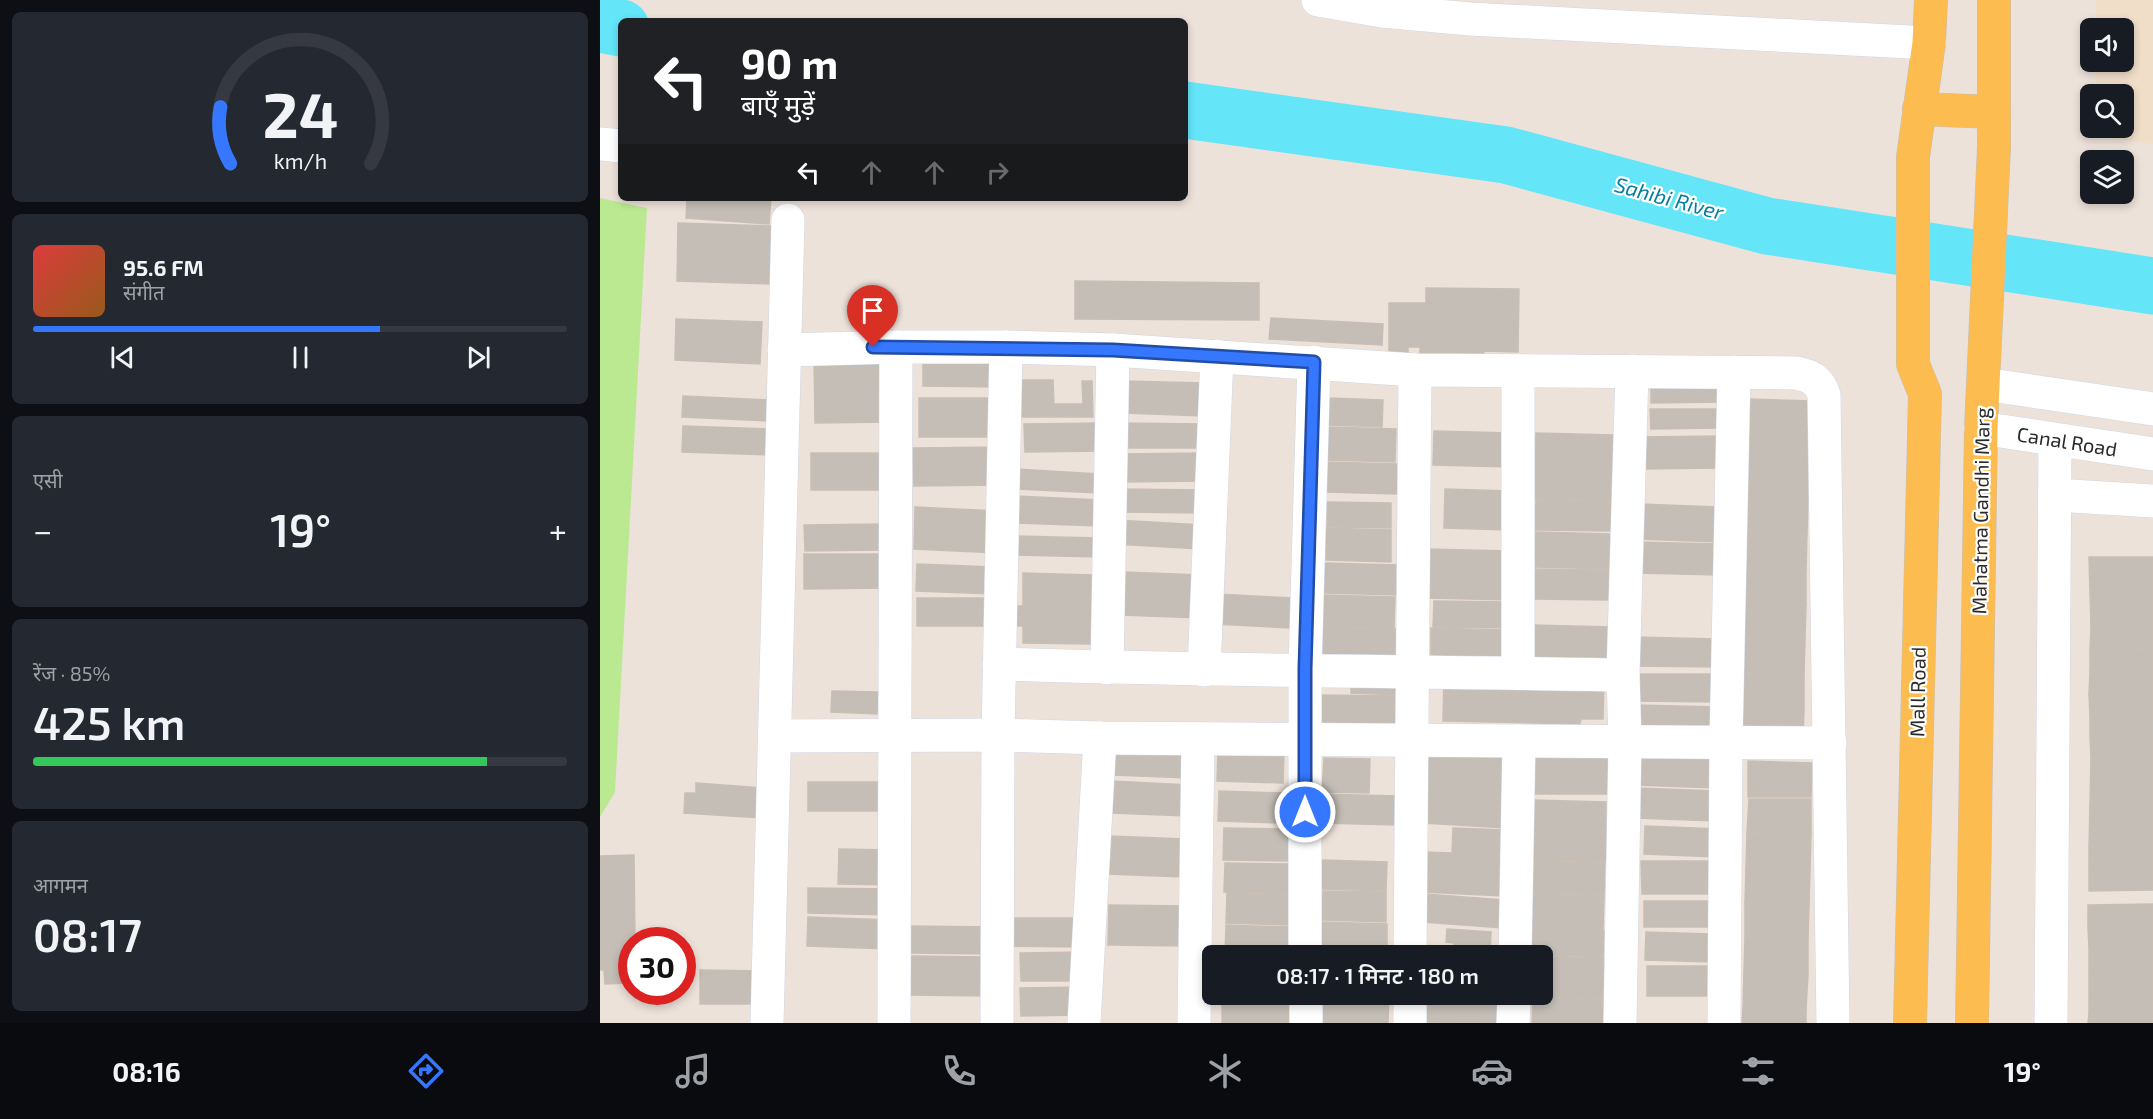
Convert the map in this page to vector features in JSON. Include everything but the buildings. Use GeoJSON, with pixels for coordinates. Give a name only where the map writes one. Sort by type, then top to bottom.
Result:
{"type":"FeatureCollection","features":[{"type":"Feature","properties":{"kind":"main road"},"geometry":{"type":"LineString","coordinates":[[1931,0],[1929,43],[1919,109],[1994,112]]}},
{"type":"Feature","properties":{"kind":"main road","name":"Mahatma Gandhi Marg"},"geometry":{"type":"LineString","coordinates":[[1972,1023],[1981,429],[1994,147],[1995,0]]}},
{"type":"Feature","properties":{"kind":"main road","name":"Mall Road"},"geometry":{"type":"LineString","coordinates":[[1910,1023],[1925,394],[1913,364],[1912,157],[1919,109]]}},
{"type":"Feature","properties":{"kind":"street"},"geometry":{"type":"LineString","coordinates":[[1318,0],[1382,11],[1470,19],[1929,43]]}},
{"type":"Feature","properties":{"kind":"street"},"geometry":{"type":"LineString","coordinates":[[600,144],[618,146]]}},
{"type":"Feature","properties":{"kind":"street"},"geometry":{"type":"LineString","coordinates":[[768,1023],[789,220]]}},
{"type":"Feature","properties":{"kind":"street"},"geometry":{"type":"LineString","coordinates":[[894,1023],[896,347]]}},
{"type":"Feature","properties":{"kind":"street"},"geometry":{"type":"LineString","coordinates":[[784,350],[1006,347],[1113,350],[1415,370],[1734,372],[1796,373],[1810,376],[1820,385],[1824,395],[1833,1023]]}},
{"type":"Feature","properties":{"kind":"street"},"geometry":{"type":"LineString","coordinates":[[997,1023],[998,735],[1006,347]]}},
{"type":"Feature","properties":{"kind":"street"},"geometry":{"type":"LineString","coordinates":[[1107,668],[1113,350]]}},
{"type":"Feature","properties":{"kind":"street"},"geometry":{"type":"LineString","coordinates":[[1204,670],[1217,356]]}},
{"type":"Feature","properties":{"kind":"street"},"geometry":{"type":"LineString","coordinates":[[1305,945],[1305,669],[1314,362]]}},
{"type":"Feature","properties":{"kind":"street"},"geometry":{"type":"LineString","coordinates":[[1410,945],[1415,370]]}},
{"type":"Feature","properties":{"kind":"street"},"geometry":{"type":"LineString","coordinates":[[1518,371],[1518,673]]}},
{"type":"Feature","properties":{"kind":"street"},"geometry":{"type":"LineString","coordinates":[[1620,1023],[1625,741],[1623,675],[1632,371]]}},
{"type":"Feature","properties":{"kind":"street"},"geometry":{"type":"LineString","coordinates":[[1985,371],[2153,409]]}},
{"type":"Feature","properties":{"kind":"street"},"geometry":{"type":"LineString","coordinates":[[1724,1023],[1726,742],[1734,372]]}},
{"type":"Feature","properties":{"kind":"street","name":"Canal Road"},"geometry":{"type":"LineString","coordinates":[[1981,429],[2153,454]]}},
{"type":"Feature","properties":{"kind":"street"},"geometry":{"type":"LineString","coordinates":[[2051,1023],[2055,441]]}},
{"type":"Feature","properties":{"kind":"street"},"geometry":{"type":"LineString","coordinates":[[2055,495],[2153,501]]}},
{"type":"Feature","properties":{"kind":"street"},"geometry":{"type":"LineString","coordinates":[[999,664],[1204,670],[1305,669],[1623,675]]}},
{"type":"Feature","properties":{"kind":"street"},"geometry":{"type":"LineString","coordinates":[[776,736],[998,735],[1198,739],[1830,743]]}},
{"type":"Feature","properties":{"kind":"street"},"geometry":{"type":"LineString","coordinates":[[1084,1023],[1100,738]]}},
{"type":"Feature","properties":{"kind":"street"},"geometry":{"type":"LineString","coordinates":[[1194,1023],[1198,739]]}},
{"type":"Feature","properties":{"kind":"street"},"geometry":{"type":"LineString","coordinates":[[1515,945],[1519,741]]}},
{"type":"Feature","properties":{"kind":"street"},"geometry":{"type":"LineString","coordinates":[[1306,1005],[1306,1023]]}},
{"type":"Feature","properties":{"kind":"street"},"geometry":{"type":"LineString","coordinates":[[1410,1005],[1410,1023]]}},
{"type":"Feature","properties":{"kind":"street"},"geometry":{"type":"LineString","coordinates":[[1513,1023],[1514,1005]]}},
{"type":"Feature","properties":{"kind":"shaded area"},"geometry":{"type":"Polygon","coordinates":[[[2096,0],[2153,0],[2153,144],[2110,138],[2134,138],[2134,84],[2096,84],[2096,72],[2134,72],[2134,18],[2096,18],[2096,0]]]}},
{"type":"Feature","properties":{"kind":"green space"},"geometry":{"type":"Polygon","coordinates":[[[600,198],[647,208],[615,792],[600,817],[600,198]]]}},
{"type":"Feature","properties":{"kind":"waterway","name":"Sahibi River"},"geometry":{"type":"LineString","coordinates":[[600,24],[618,27]]}},
{"type":"Feature","properties":{"kind":"waterway","name":"Sahibi River"},"geometry":{"type":"LineString","coordinates":[[1188,110],[1506,155],[1767,226],[2153,286]]}},
{"type":"Feature","properties":{"kind":"route"},"geometry":{"type":"LineString","coordinates":[[873,347],[1113,350],[1314,362],[1305,669],[1305,812]]}}]}
